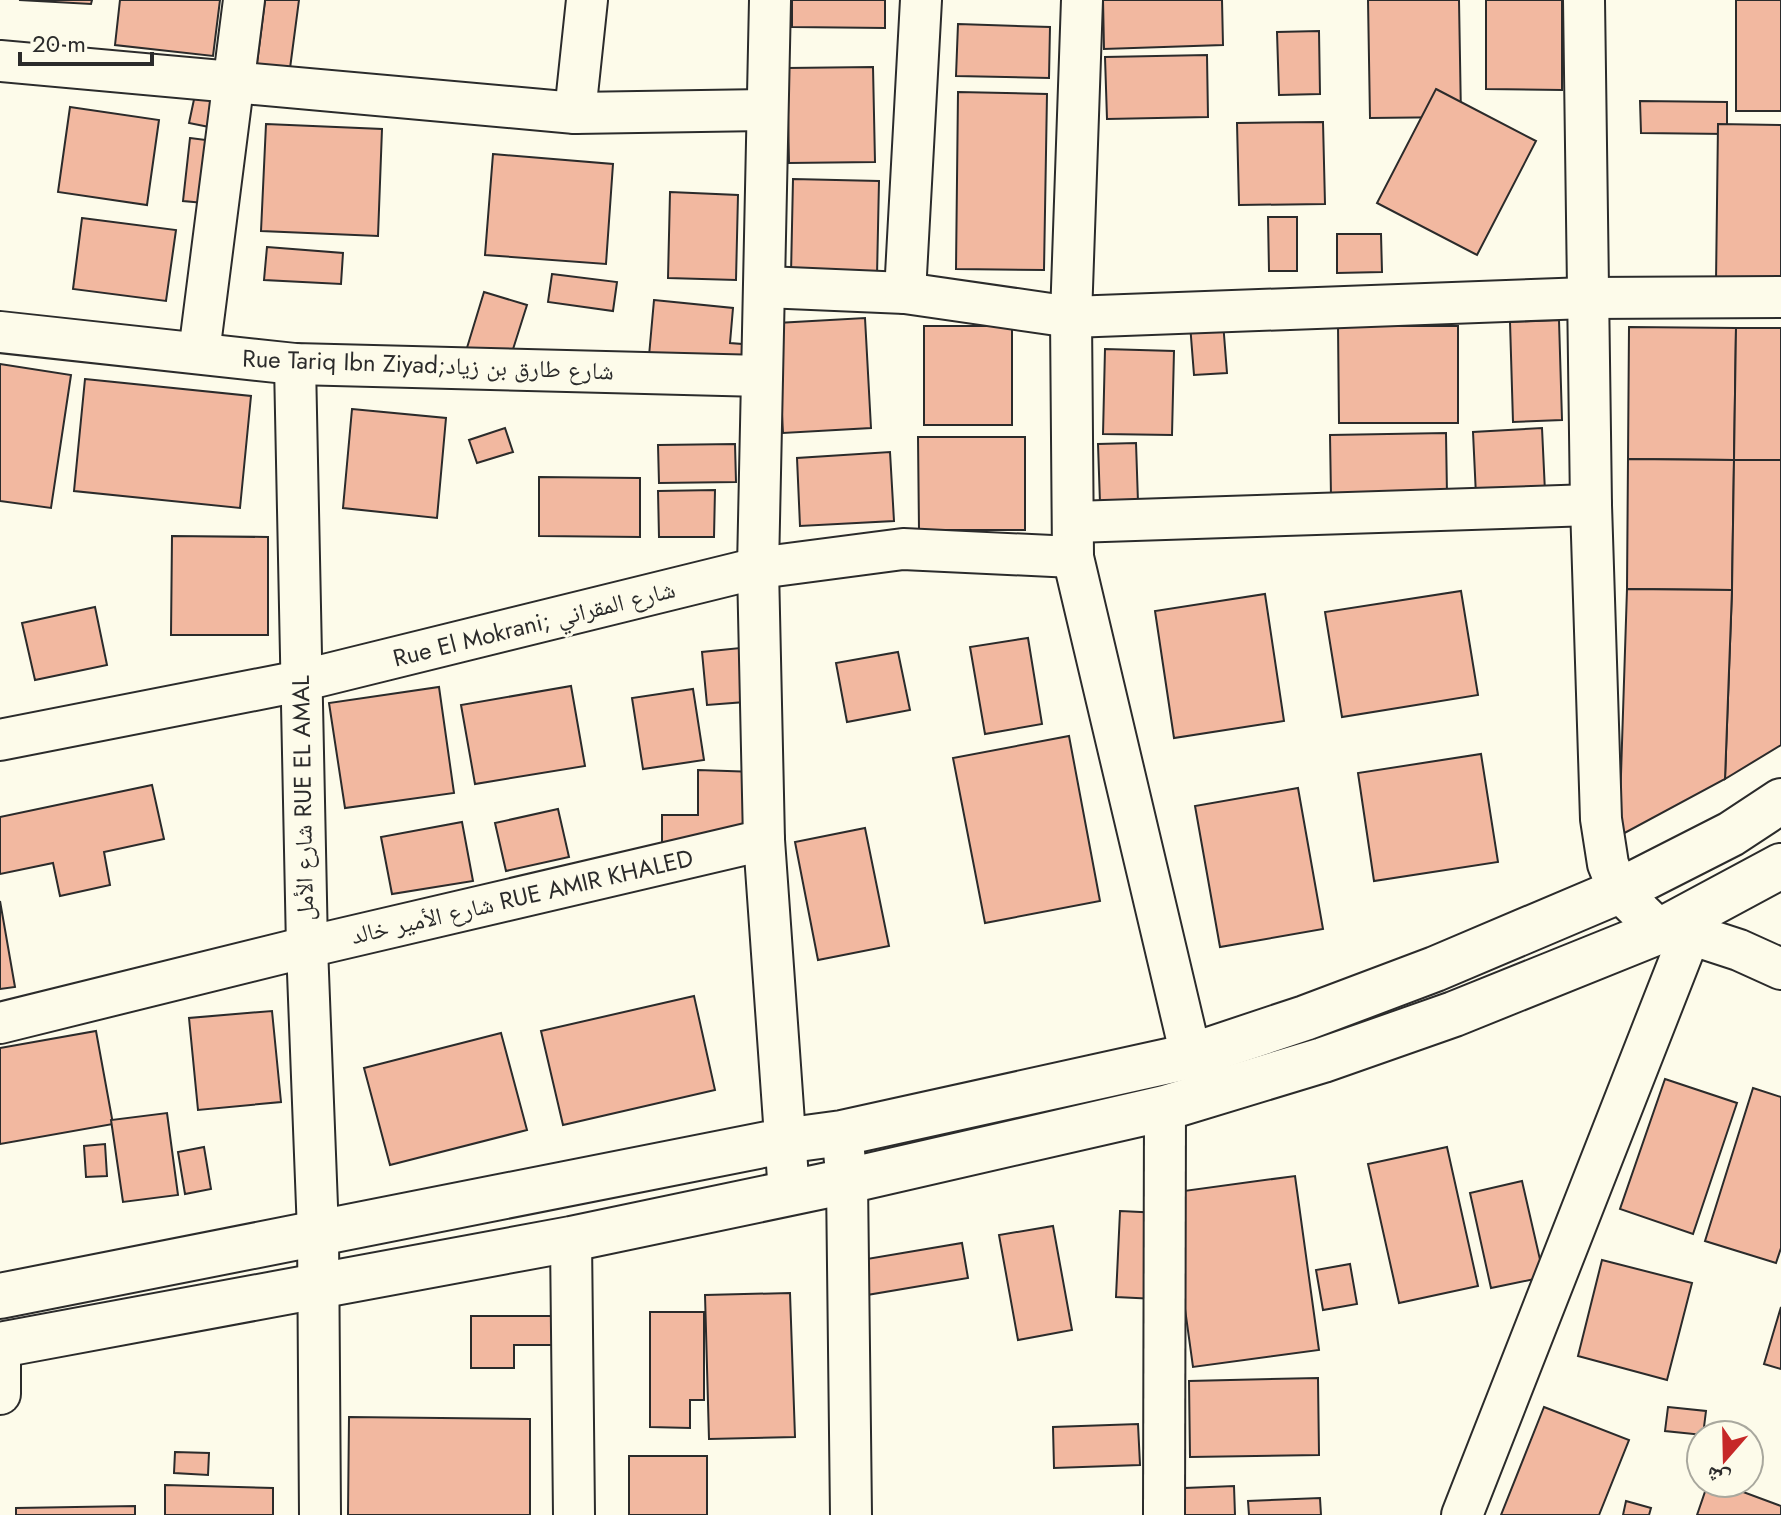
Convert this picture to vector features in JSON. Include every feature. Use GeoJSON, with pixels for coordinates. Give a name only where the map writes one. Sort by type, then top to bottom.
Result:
{"type":"FeatureCollection","features":[{"type":"Feature","properties":{"kind":"main road"},"geometry":{"type":"LineString","coordinates":[[0,1296],[783,1141],[842,1133],[1191,1056],[1305,1018],[1435,969],[1619,891],[1731,834],[1781,801]]}},
{"type":"Feature","properties":{"kind":"main road"},"geometry":{"type":"LineString","coordinates":[[0,1345],[571,1239],[847,1181],[1165,1108],[1323,1060],[1675,932],[1781,866]]}},
{"type":"Feature","properties":{"kind":"street"},"geometry":{"type":"LineString","coordinates":[[199,353],[244,0]]}},
{"type":"Feature","properties":{"kind":"street"},"geometry":{"type":"LineString","coordinates":[[575,113],[587,0]]}},
{"type":"Feature","properties":{"kind":"street"},"geometry":{"type":"LineString","coordinates":[[770,0],[758,568],[764,840],[789,1193]]}},
{"type":"Feature","properties":{"kind":"street"},"geometry":{"type":"LineString","coordinates":[[905,293],[921,0]]}},
{"type":"Feature","properties":{"kind":"street"},"geometry":{"type":"LineString","coordinates":[[1082,0],[1071,317],[1073,540],[1191,1056]]}},
{"type":"Feature","properties":{"kind":"street"},"geometry":{"type":"LineString","coordinates":[[1584,0],[1591,505],[1601,819],[1608,864],[1619,891],[1675,932],[1739,950],[1781,969]]}},
{"type":"Feature","properties":{"kind":"street"},"geometry":{"type":"LineString","coordinates":[[0,61],[575,113],[766,110]]}},
{"type":"Feature","properties":{"kind":"street"},"geometry":{"type":"LineString","coordinates":[[765,287],[905,293],[1071,317],[1587,298],[1781,297]]}},
{"type":"Feature","properties":{"kind":"street","name":"Rue Tariq Ibn Ziyad;شارع طارق بن زياد"},"geometry":{"type":"LineString","coordinates":[[0,332],[295,364],[762,376]]}},
{"type":"Feature","properties":{"kind":"street","name":"شارع الأمل RUE EL AMAL"},"geometry":{"type":"LineString","coordinates":[[295,364],[307,947],[318,1232],[320,1515]]}},
{"type":"Feature","properties":{"kind":"street","name":"Rue El Mokrani; شارع المقراني"},"geometry":{"type":"LineString","coordinates":[[0,740],[300,681],[758,568],[903,549],[1591,505]]}},
{"type":"Feature","properties":{"kind":"street","name":"شارع الأمير خالد RUE AMIR KHALED"},"geometry":{"type":"LineString","coordinates":[[0,1023],[764,840]]}},
{"type":"Feature","properties":{"kind":"street"},"geometry":{"type":"LineString","coordinates":[[1462,1515],[1675,932]]}},
{"type":"Feature","properties":{"kind":"street"},"geometry":{"type":"LineString","coordinates":[[1164,1515],[1165,1108]]}},
{"type":"Feature","properties":{"kind":"street"},"geometry":{"type":"LineString","coordinates":[[842,1133],[847,1181],[851,1515]]}},
{"type":"Feature","properties":{"kind":"street"},"geometry":{"type":"LineString","coordinates":[[571,1239],[574,1515]]}},
{"type":"Feature","properties":{"kind":"street"},"geometry":{"type":"LineString","coordinates":[[0,1345],[0,1394]]}},
{"type":"Feature","properties":{"kind":"building"},"geometry":{"type":"Polygon","coordinates":[[[19,0],[92,0],[91,4],[19,0]]]}},
{"type":"Feature","properties":{"kind":"building"},"geometry":{"type":"Polygon","coordinates":[[[120,0],[220,0],[213,56],[115,45],[120,0]]]}},
{"type":"Feature","properties":{"kind":"building"},"geometry":{"type":"Polygon","coordinates":[[[265,0],[299,0],[289,76],[256,71],[265,0]]]}},
{"type":"Feature","properties":{"kind":"building"},"geometry":{"type":"Polygon","coordinates":[[[792,0],[885,0],[885,28],[792,27],[792,0]]]}},
{"type":"Feature","properties":{"kind":"building"},"geometry":{"type":"Polygon","coordinates":[[[1103,0],[1222,0],[1223,45],[1104,49],[1103,0]]]}},
{"type":"Feature","properties":{"kind":"building"},"geometry":{"type":"Polygon","coordinates":[[[1368,0],[1459,0],[1461,117],[1370,118],[1368,0]]]}},
{"type":"Feature","properties":{"kind":"building"},"geometry":{"type":"Polygon","coordinates":[[[1486,0],[1562,0],[1562,90],[1486,89],[1486,0]]]}},
{"type":"Feature","properties":{"kind":"building"},"geometry":{"type":"Polygon","coordinates":[[[1736,0],[1781,0],[1781,111],[1736,111],[1736,0]]]}},
{"type":"Feature","properties":{"kind":"building"},"geometry":{"type":"Polygon","coordinates":[[[958,24],[1050,27],[1049,78],[956,76],[958,24]]]}},
{"type":"Feature","properties":{"kind":"building"},"geometry":{"type":"Polygon","coordinates":[[[1319,31],[1320,94],[1279,95],[1277,32],[1319,31]]]}},
{"type":"Feature","properties":{"kind":"building"},"geometry":{"type":"Polygon","coordinates":[[[1207,55],[1208,117],[1107,119],[1105,57],[1207,55]]]}},
{"type":"Feature","properties":{"kind":"building"},"geometry":{"type":"Polygon","coordinates":[[[873,67],[875,162],[789,163],[787,68],[873,67]]]}},
{"type":"Feature","properties":{"kind":"building"},"geometry":{"type":"Polygon","coordinates":[[[1436,89],[1536,141],[1477,255],[1377,203],[1436,89]]]}},
{"type":"Feature","properties":{"kind":"building"},"geometry":{"type":"Polygon","coordinates":[[[196,90],[236,98],[229,131],[189,123],[196,90]]]}},
{"type":"Feature","properties":{"kind":"building"},"geometry":{"type":"Polygon","coordinates":[[[958,92],[1047,94],[1044,270],[956,269],[958,92]]]}},
{"type":"Feature","properties":{"kind":"building"},"geometry":{"type":"Polygon","coordinates":[[[1640,101],[1727,102],[1727,134],[1641,133],[1640,101]]]}},
{"type":"Feature","properties":{"kind":"building"},"geometry":{"type":"Polygon","coordinates":[[[70,107],[159,120],[147,205],[58,192],[70,107]]]}},
{"type":"Feature","properties":{"kind":"building"},"geometry":{"type":"Polygon","coordinates":[[[1323,122],[1325,204],[1239,205],[1237,123],[1323,122]]]}},
{"type":"Feature","properties":{"kind":"building"},"geometry":{"type":"Polygon","coordinates":[[[266,124],[382,129],[378,236],[261,231],[266,124]]]}},
{"type":"Feature","properties":{"kind":"building"},"geometry":{"type":"Polygon","coordinates":[[[1718,124],[1781,125],[1781,283],[1716,282],[1718,124]]]}},
{"type":"Feature","properties":{"kind":"building"},"geometry":{"type":"Polygon","coordinates":[[[190,138],[222,142],[215,204],[183,201],[190,138]]]}},
{"type":"Feature","properties":{"kind":"building"},"geometry":{"type":"Polygon","coordinates":[[[493,154],[613,164],[606,264],[485,255],[493,154]]]}},
{"type":"Feature","properties":{"kind":"building"},"geometry":{"type":"Polygon","coordinates":[[[793,179],[879,181],[877,276],[791,274],[793,179]]]}},
{"type":"Feature","properties":{"kind":"building"},"geometry":{"type":"Polygon","coordinates":[[[670,192],[738,195],[736,280],[668,278],[670,192]]]}},
{"type":"Feature","properties":{"kind":"building"},"geometry":{"type":"Polygon","coordinates":[[[1268,217],[1297,217],[1297,271],[1269,271],[1268,217]]]}},
{"type":"Feature","properties":{"kind":"building"},"geometry":{"type":"Polygon","coordinates":[[[82,218],[176,230],[166,301],[73,289],[82,218]]]}},
{"type":"Feature","properties":{"kind":"building"},"geometry":{"type":"Polygon","coordinates":[[[1337,234],[1381,234],[1382,272],[1337,273],[1337,234]]]}},
{"type":"Feature","properties":{"kind":"building"},"geometry":{"type":"Polygon","coordinates":[[[267,247],[343,253],[341,284],[264,280],[267,247]]]}},
{"type":"Feature","properties":{"kind":"building"},"geometry":{"type":"Polygon","coordinates":[[[552,274],[617,282],[613,311],[548,302],[552,274]]]}},
{"type":"Feature","properties":{"kind":"building"},"geometry":{"type":"Polygon","coordinates":[[[484,292],[527,305],[508,365],[466,351],[484,292]]]}},
{"type":"Feature","properties":{"kind":"building"},"geometry":{"type":"Polygon","coordinates":[[[654,300],[733,308],[730,343],[755,345],[753,376],[648,367],[654,300]]]}},
{"type":"Feature","properties":{"kind":"building"},"geometry":{"type":"Polygon","coordinates":[[[865,318],[871,428],[783,433],[777,323],[865,318]]]}},
{"type":"Feature","properties":{"kind":"building"},"geometry":{"type":"Polygon","coordinates":[[[1559,320],[1562,420],[1513,422],[1510,322],[1559,320]]]}},
{"type":"Feature","properties":{"kind":"building"},"geometry":{"type":"Polygon","coordinates":[[[1223,322],[1227,373],[1194,375],[1190,324],[1223,322]]]}},
{"type":"Feature","properties":{"kind":"building"},"geometry":{"type":"Polygon","coordinates":[[[924,326],[1012,326],[1012,425],[924,425],[924,326]]]}},
{"type":"Feature","properties":{"kind":"building"},"geometry":{"type":"Polygon","coordinates":[[[1338,326],[1458,326],[1458,423],[1339,423],[1338,326]]]}},
{"type":"Feature","properties":{"kind":"building"},"geometry":{"type":"Polygon","coordinates":[[[1629,327],[1736,328],[1734,460],[1628,459],[1629,327]]]}},
{"type":"Feature","properties":{"kind":"building"},"geometry":{"type":"Polygon","coordinates":[[[1736,328],[1781,328],[1781,461],[1734,460],[1736,328]]]}},
{"type":"Feature","properties":{"kind":"building"},"geometry":{"type":"Polygon","coordinates":[[[1105,349],[1174,351],[1172,435],[1103,434],[1105,349]]]}},
{"type":"Feature","properties":{"kind":"building"},"geometry":{"type":"Polygon","coordinates":[[[0,364],[71,375],[51,508],[0,501],[0,364]]]}},
{"type":"Feature","properties":{"kind":"building"},"geometry":{"type":"Polygon","coordinates":[[[85,379],[251,396],[240,508],[74,491],[85,379]]]}},
{"type":"Feature","properties":{"kind":"building"},"geometry":{"type":"Polygon","coordinates":[[[352,409],[446,418],[437,518],[343,508],[352,409]]]}},
{"type":"Feature","properties":{"kind":"building"},"geometry":{"type":"Polygon","coordinates":[[[505,428],[513,452],[477,463],[469,440],[505,428]]]}},
{"type":"Feature","properties":{"kind":"building"},"geometry":{"type":"Polygon","coordinates":[[[1542,428],[1545,492],[1476,496],[1473,432],[1542,428]]]}},
{"type":"Feature","properties":{"kind":"building"},"geometry":{"type":"Polygon","coordinates":[[[1446,433],[1447,495],[1331,497],[1330,435],[1446,433]]]}},
{"type":"Feature","properties":{"kind":"building"},"geometry":{"type":"Polygon","coordinates":[[[918,437],[1025,437],[1025,530],[919,530],[918,437]]]}},
{"type":"Feature","properties":{"kind":"building"},"geometry":{"type":"Polygon","coordinates":[[[1136,443],[1138,502],[1100,503],[1098,444],[1136,443]]]}},
{"type":"Feature","properties":{"kind":"building"},"geometry":{"type":"Polygon","coordinates":[[[735,444],[736,482],[659,483],[658,445],[735,444]]]}},
{"type":"Feature","properties":{"kind":"building"},"geometry":{"type":"Polygon","coordinates":[[[890,452],[894,521],[800,526],[797,458],[890,452]]]}},
{"type":"Feature","properties":{"kind":"building"},"geometry":{"type":"Polygon","coordinates":[[[1628,459],[1734,460],[1732,590],[1627,589],[1628,459]]]}},
{"type":"Feature","properties":{"kind":"building"},"geometry":{"type":"Polygon","coordinates":[[[1734,460],[1781,460],[1781,745],[1725,779],[1732,590],[1734,460]]]}},
{"type":"Feature","properties":{"kind":"building"},"geometry":{"type":"Polygon","coordinates":[[[539,477],[640,478],[640,537],[539,536],[539,477]]]}},
{"type":"Feature","properties":{"kind":"building"},"geometry":{"type":"Polygon","coordinates":[[[715,490],[714,537],[659,537],[658,491],[715,490]]]}},
{"type":"Feature","properties":{"kind":"building"},"geometry":{"type":"Polygon","coordinates":[[[172,536],[268,537],[268,635],[171,635],[172,536]]]}},
{"type":"Feature","properties":{"kind":"building"},"geometry":{"type":"Polygon","coordinates":[[[1627,589],[1732,590],[1725,779],[1619,836],[1627,589]]]}},
{"type":"Feature","properties":{"kind":"building"},"geometry":{"type":"Polygon","coordinates":[[[1461,591],[1478,695],[1342,717],[1325,612],[1461,591]]]}},
{"type":"Feature","properties":{"kind":"building"},"geometry":{"type":"Polygon","coordinates":[[[1265,594],[1284,721],[1174,738],[1155,611],[1265,594]]]}},
{"type":"Feature","properties":{"kind":"building"},"geometry":{"type":"Polygon","coordinates":[[[95,607],[107,665],[35,680],[22,623],[95,607]]]}},
{"type":"Feature","properties":{"kind":"building"},"geometry":{"type":"Polygon","coordinates":[[[1028,638],[1042,724],[985,734],[970,647],[1028,638]]]}},
{"type":"Feature","properties":{"kind":"building"},"geometry":{"type":"Polygon","coordinates":[[[740,648],[745,702],[707,705],[702,652],[740,648]]]}},
{"type":"Feature","properties":{"kind":"building"},"geometry":{"type":"Polygon","coordinates":[[[898,652],[910,710],[847,722],[836,663],[898,652]]]}},
{"type":"Feature","properties":{"kind":"building"},"geometry":{"type":"Polygon","coordinates":[[[571,686],[585,766],[475,784],[461,705],[571,686]]]}},
{"type":"Feature","properties":{"kind":"building"},"geometry":{"type":"Polygon","coordinates":[[[439,687],[454,793],[345,808],[329,703],[439,687]]]}},
{"type":"Feature","properties":{"kind":"building"},"geometry":{"type":"Polygon","coordinates":[[[693,689],[704,760],[643,769],[632,698],[693,689]]]}},
{"type":"Feature","properties":{"kind":"building"},"geometry":{"type":"Polygon","coordinates":[[[1069,736],[1100,901],[985,923],[953,758],[1069,736]]]}},
{"type":"Feature","properties":{"kind":"building"},"geometry":{"type":"Polygon","coordinates":[[[1481,754],[1498,862],[1374,881],[1358,773],[1481,754]]]}},
{"type":"Feature","properties":{"kind":"building"},"geometry":{"type":"Polygon","coordinates":[[[698,770],[756,772],[754,846],[662,848],[662,815],[698,815],[698,770]]]}},
{"type":"Feature","properties":{"kind":"building"},"geometry":{"type":"Polygon","coordinates":[[[152,785],[164,839],[104,852],[110,885],[60,896],[53,863],[0,874],[0,817],[152,785]]]}},
{"type":"Feature","properties":{"kind":"building"},"geometry":{"type":"Polygon","coordinates":[[[1298,788],[1323,929],[1220,947],[1195,806],[1298,788]]]}},
{"type":"Feature","properties":{"kind":"building"},"geometry":{"type":"Polygon","coordinates":[[[558,809],[569,857],[506,871],[495,823],[558,809]]]}},
{"type":"Feature","properties":{"kind":"building"},"geometry":{"type":"Polygon","coordinates":[[[462,822],[473,881],[392,894],[381,837],[462,822]]]}},
{"type":"Feature","properties":{"kind":"building"},"geometry":{"type":"Polygon","coordinates":[[[865,828],[889,946],[818,960],[795,842],[865,828]]]}},
{"type":"Feature","properties":{"kind":"building"},"geometry":{"type":"Polygon","coordinates":[[[0,901],[15,987],[0,989],[0,901]]]}},
{"type":"Feature","properties":{"kind":"building"},"geometry":{"type":"Polygon","coordinates":[[[694,996],[715,1090],[563,1125],[541,1031],[694,996]]]}},
{"type":"Feature","properties":{"kind":"building"},"geometry":{"type":"Polygon","coordinates":[[[272,1011],[281,1102],[198,1110],[189,1018],[272,1011]]]}},
{"type":"Feature","properties":{"kind":"building"},"geometry":{"type":"Polygon","coordinates":[[[96,1031],[113,1124],[0,1144],[0,1048],[96,1031]]]}},
{"type":"Feature","properties":{"kind":"building"},"geometry":{"type":"Polygon","coordinates":[[[501,1033],[527,1130],[390,1165],[364,1068],[501,1033]]]}},
{"type":"Feature","properties":{"kind":"building"},"geometry":{"type":"Polygon","coordinates":[[[1665,1079],[1737,1103],[1693,1234],[1620,1209],[1665,1079]]]}},
{"type":"Feature","properties":{"kind":"building"},"geometry":{"type":"Polygon","coordinates":[[[1753,1088],[1781,1097],[1781,1248],[1776,1263],[1705,1241],[1753,1088]]]}},
{"type":"Feature","properties":{"kind":"building"},"geometry":{"type":"Polygon","coordinates":[[[167,1113],[178,1195],[123,1202],[111,1120],[167,1113]]]}},
{"type":"Feature","properties":{"kind":"building"},"geometry":{"type":"Polygon","coordinates":[[[105,1144],[107,1176],[86,1177],[84,1146],[105,1144]]]}},
{"type":"Feature","properties":{"kind":"building"},"geometry":{"type":"Polygon","coordinates":[[[204,1147],[211,1189],[185,1194],[178,1152],[204,1147]]]}},
{"type":"Feature","properties":{"kind":"building"},"geometry":{"type":"Polygon","coordinates":[[[1447,1147],[1478,1286],[1399,1303],[1368,1164],[1447,1147]]]}},
{"type":"Feature","properties":{"kind":"building"},"geometry":{"type":"Polygon","coordinates":[[[1295,1176],[1319,1350],[1193,1367],[1169,1193],[1295,1176]]]}},
{"type":"Feature","properties":{"kind":"building"},"geometry":{"type":"Polygon","coordinates":[[[1522,1181],[1544,1277],[1491,1288],[1470,1193],[1522,1181]]]}},
{"type":"Feature","properties":{"kind":"building"},"geometry":{"type":"Polygon","coordinates":[[[1120,1211],[1161,1213],[1156,1299],[1116,1297],[1120,1211]]]}},
{"type":"Feature","properties":{"kind":"building"},"geometry":{"type":"Polygon","coordinates":[[[1053,1226],[1072,1330],[1018,1340],[999,1235],[1053,1226]]]}},
{"type":"Feature","properties":{"kind":"building"},"geometry":{"type":"Polygon","coordinates":[[[962,1243],[968,1278],[861,1296],[855,1261],[962,1243]]]}},
{"type":"Feature","properties":{"kind":"building"},"geometry":{"type":"Polygon","coordinates":[[[1602,1260],[1692,1283],[1667,1380],[1578,1356],[1602,1260]]]}},
{"type":"Feature","properties":{"kind":"building"},"geometry":{"type":"Polygon","coordinates":[[[1350,1264],[1357,1304],[1323,1310],[1316,1270],[1350,1264]]]}},
{"type":"Feature","properties":{"kind":"building"},"geometry":{"type":"Polygon","coordinates":[[[790,1293],[795,1437],[709,1439],[705,1295],[790,1293]]]}},
{"type":"Feature","properties":{"kind":"building"},"geometry":{"type":"Polygon","coordinates":[[[1781,1307],[1781,1369],[1764,1364],[1781,1307]]]}},
{"type":"Feature","properties":{"kind":"building"},"geometry":{"type":"Polygon","coordinates":[[[650,1312],[704,1312],[704,1400],[690,1400],[690,1428],[650,1427],[650,1312]]]}},
{"type":"Feature","properties":{"kind":"building"},"geometry":{"type":"Polygon","coordinates":[[[471,1316],[562,1316],[562,1345],[514,1345],[514,1368],[471,1368],[471,1316]]]}},
{"type":"Feature","properties":{"kind":"building"},"geometry":{"type":"Polygon","coordinates":[[[1318,1378],[1319,1455],[1190,1457],[1189,1381],[1318,1378]]]}},
{"type":"Feature","properties":{"kind":"building"},"geometry":{"type":"Polygon","coordinates":[[[1544,1407],[1629,1440],[1599,1515],[1501,1515],[1544,1407]]]}},
{"type":"Feature","properties":{"kind":"building"},"geometry":{"type":"Polygon","coordinates":[[[1668,1407],[1706,1411],[1705,1419],[1685,1419],[1685,1433],[1665,1431],[1668,1407]]]}},
{"type":"Feature","properties":{"kind":"building"},"geometry":{"type":"Polygon","coordinates":[[[349,1417],[530,1419],[530,1515],[348,1515],[349,1417]]]}},
{"type":"Feature","properties":{"kind":"building"},"geometry":{"type":"Polygon","coordinates":[[[1138,1424],[1140,1465],[1054,1468],[1053,1427],[1138,1424]]]}},
{"type":"Feature","properties":{"kind":"building"},"geometry":{"type":"Polygon","coordinates":[[[175,1452],[209,1453],[208,1475],[174,1473],[175,1452]]]}},
{"type":"Feature","properties":{"kind":"building"},"geometry":{"type":"Polygon","coordinates":[[[629,1456],[707,1456],[707,1515],[629,1515],[629,1456]]]}},
{"type":"Feature","properties":{"kind":"building"},"geometry":{"type":"Polygon","coordinates":[[[165,1485],[273,1488],[273,1515],[165,1515],[165,1485]]]}},
{"type":"Feature","properties":{"kind":"building"},"geometry":{"type":"Polygon","coordinates":[[[1234,1486],[1235,1515],[1185,1515],[1185,1488],[1234,1486]]]}},
{"type":"Feature","properties":{"kind":"building"},"geometry":{"type":"Polygon","coordinates":[[[1320,1498],[1321,1515],[1249,1515],[1248,1501],[1320,1498]]]}},
{"type":"Feature","properties":{"kind":"building"},"geometry":{"type":"Polygon","coordinates":[[[1702,1499],[1762,1499],[1781,1506],[1781,1515],[1697,1515],[1702,1499]]]}},
{"type":"Feature","properties":{"kind":"building"},"geometry":{"type":"Polygon","coordinates":[[[1626,1501],[1651,1508],[1649,1515],[1623,1515],[1626,1501]]]}},
{"type":"Feature","properties":{"kind":"building"},"geometry":{"type":"Polygon","coordinates":[[[135,1506],[135,1515],[16,1515],[16,1508],[135,1506]]]}}]}
